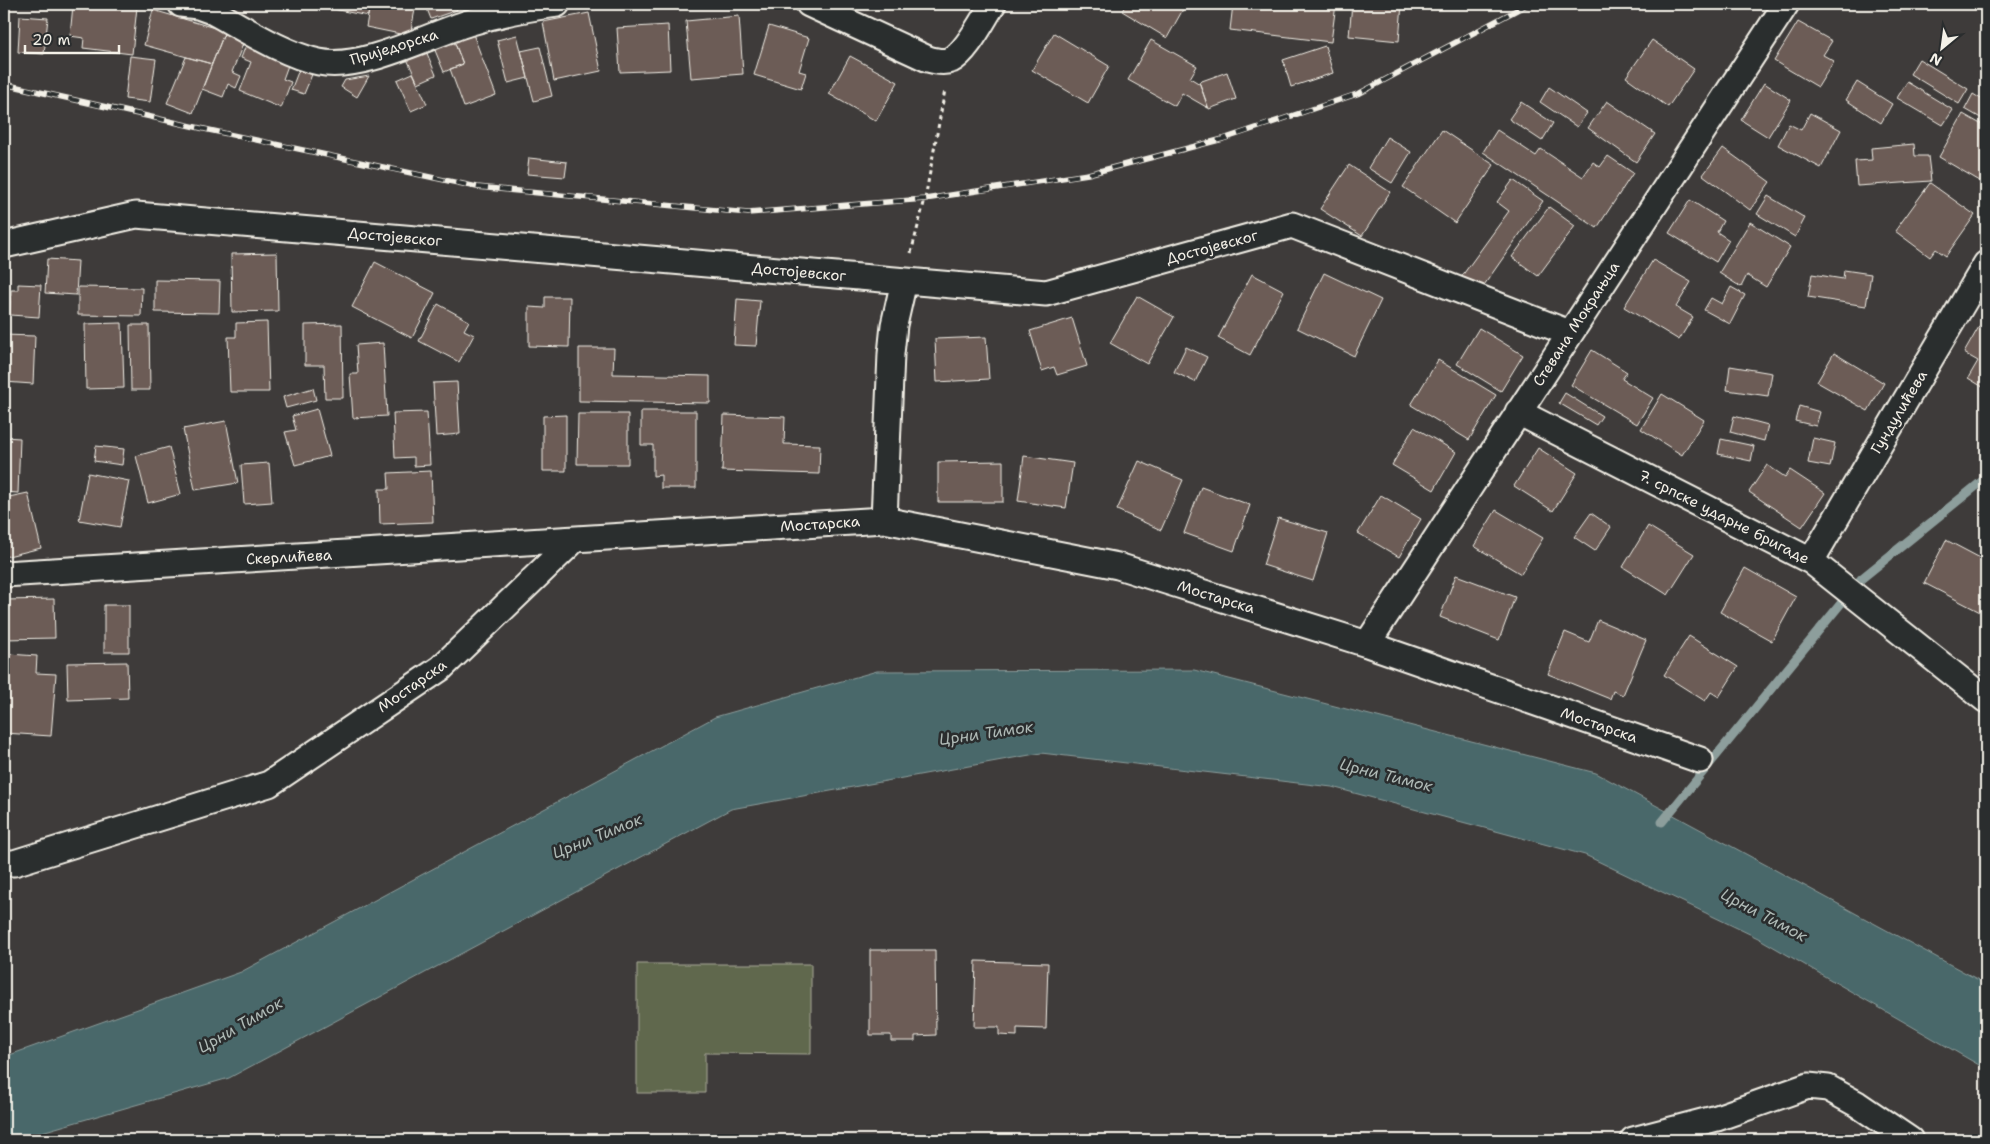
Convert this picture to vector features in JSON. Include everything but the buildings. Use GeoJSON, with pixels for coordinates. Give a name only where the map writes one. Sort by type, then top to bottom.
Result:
{"type":"FeatureCollection","features":[{"type":"Feature","properties":{"kind":"street","name":"Приједорска"},"geometry":{"type":"LineString","coordinates":[[181,4],[198,6],[212,11],[297,54],[319,62],[340,64],[368,59],[469,23],[524,8],[557,4]]}},
{"type":"Feature","properties":{"kind":"street"},"geometry":{"type":"LineString","coordinates":[[809,4],[928,59],[941,62],[950,60],[962,51],[993,4]]}},
{"type":"Feature","properties":{"kind":"street","name":"Стевана Мокрањца"},"geometry":{"type":"LineString","coordinates":[[1367,644],[1786,4]]}},
{"type":"Feature","properties":{"kind":"street","name":"Достојевског"},"geometry":{"type":"LineString","coordinates":[[4,245],[136,215],[1046,293],[1292,225],[1569,333]]}},
{"type":"Feature","properties":{"kind":"street","name":"Гундулићева"},"geometry":{"type":"LineString","coordinates":[[1811,561],[1986,264]]}},
{"type":"Feature","properties":{"kind":"street"},"geometry":{"type":"LineString","coordinates":[[884,520],[891,354],[894,325],[904,281]]}},
{"type":"Feature","properties":{"kind":"street","name":"7. српске ударне бригаде"},"geometry":{"type":"LineString","coordinates":[[1518,412],[1811,561],[1986,700]]}},
{"type":"Feature","properties":{"kind":"street","name":"Мостарска"},"geometry":{"type":"LineString","coordinates":[[4,863],[14,863],[270,784],[441,668],[574,540],[884,520],[1118,566],[1367,644],[1700,760]]}},
{"type":"Feature","properties":{"kind":"street","name":"Скерлићева"},"geometry":{"type":"LineString","coordinates":[[4,574],[574,540]]}},
{"type":"Feature","properties":{"kind":"street"},"geometry":{"type":"LineString","coordinates":[[1633,1140],[1716,1118],[1808,1086],[1828,1088],[1910,1140]]}},
{"type":"Feature","properties":{"kind":"path"},"geometry":{"type":"LineString","coordinates":[[904,281],[925,199],[950,60]]}},
{"type":"Feature","properties":{"kind":"green space"},"geometry":{"type":"Polygon","coordinates":[[[637,964],[811,964],[811,1054],[705,1053],[705,1093],[637,1093],[637,964]]]}},
{"type":"Feature","properties":{"kind":"water","name":"Црни Тимок"},"geometry":{"type":"Polygon","coordinates":[[[1194,670],[1596,773],[1986,984],[1986,1069],[1758,938],[1585,855],[1332,787],[1041,753],[731,809],[229,1078],[14,1140],[4,1140],[4,1057],[241,972],[715,717],[877,671],[1194,670]]]}},
{"type":"Feature","properties":{"kind":"waterway"},"geometry":{"type":"LineString","coordinates":[[1662,822],[1861,579],[1986,478]]}},
{"type":"Feature","properties":{"kind":"railway"},"geometry":{"type":"LineString","coordinates":[[4,84],[477,187],[748,213],[925,199],[1088,174],[1223,139],[1360,93],[1528,4]]}}]}
